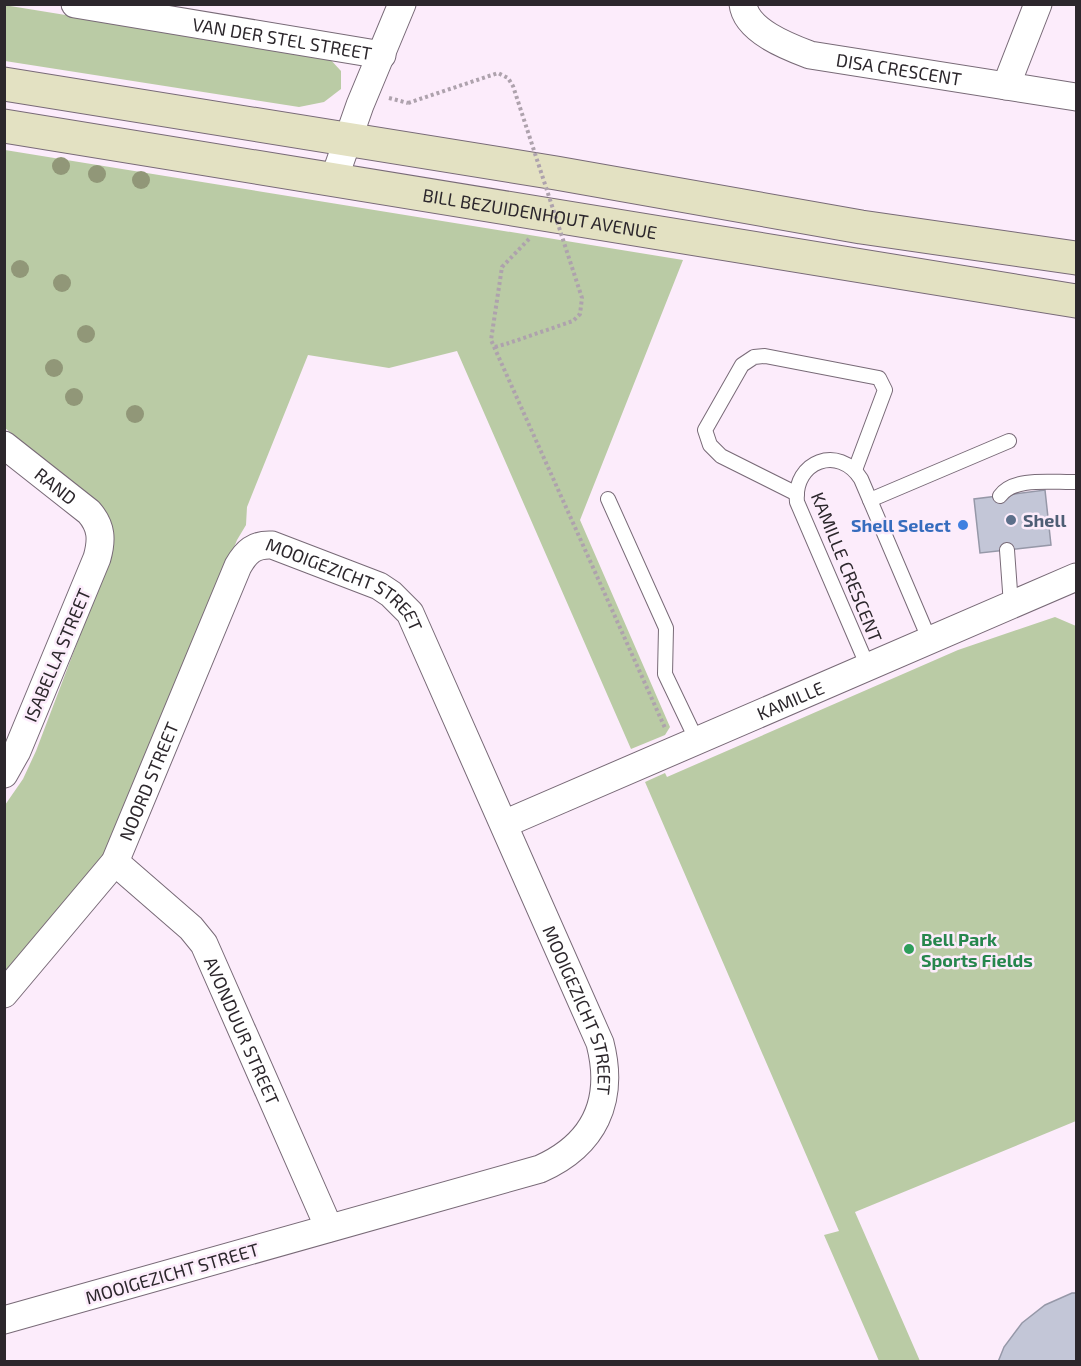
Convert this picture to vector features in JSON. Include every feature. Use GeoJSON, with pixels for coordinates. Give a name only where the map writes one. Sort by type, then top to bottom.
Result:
{"type":"FeatureCollection","features":[{"type":"Feature","properties":{"kind":"main road"},"geometry":{"type":"LineString","coordinates":[[4,84],[556,173],[861,227],[1077,258]]}},
{"type":"Feature","properties":{"kind":"main road","name":"BILL BEZUIDENHOUT AVENUE"},"geometry":{"type":"LineString","coordinates":[[4,126],[1077,301]]}},
{"type":"Feature","properties":{"kind":"street","name":"VAN DER STEL STREET"},"geometry":{"type":"LineString","coordinates":[[75,4],[172,13],[382,55]]}},
{"type":"Feature","properties":{"kind":"street"},"geometry":{"type":"LineString","coordinates":[[334,179],[347,140],[402,4]]}},
{"type":"Feature","properties":{"kind":"street","name":"DISA CRESCENT"},"geometry":{"type":"LineString","coordinates":[[743,4],[744,10],[758,29],[783,45],[810,55],[1077,97]]}},
{"type":"Feature","properties":{"kind":"street"},"geometry":{"type":"LineString","coordinates":[[1006,86],[1038,4]]}},
{"type":"Feature","properties":{"kind":"street","name":"RAND"},"geometry":{"type":"LineString","coordinates":[[4,445],[89,512],[98,522],[100,533]]}},
{"type":"Feature","properties":{"kind":"street","name":"ISABELLA STREET"},"geometry":{"type":"LineString","coordinates":[[4,774],[17,751],[98,558],[100,533]]}},
{"type":"Feature","properties":{"kind":"street","name":"MOOIGEZICHT STREET"},"geometry":{"type":"LineString","coordinates":[[4,1320],[540,1169],[570,1153],[582,1141],[598,1116],[605,1080],[600,1043],[417,625],[402,603],[379,586],[282,548],[262,545],[254,547]]}},
{"type":"Feature","properties":{"kind":"street","name":"NOORD STREET"},"geometry":{"type":"LineString","coordinates":[[4,994],[115,862],[238,566],[254,547]]}},
{"type":"Feature","properties":{"kind":"street","name":"KAMILLE"},"geometry":{"type":"LineString","coordinates":[[504,824],[1077,577]]}},
{"type":"Feature","properties":{"kind":"street","name":"AVONDUUR STREET"},"geometry":{"type":"LineString","coordinates":[[115,862],[191,928],[204,944],[329,1228]]}},
{"type":"Feature","properties":{"kind":"lane"},"geometry":{"type":"LineString","coordinates":[[796,494],[721,456],[707,440],[705,430],[742,364],[754,357],[765,356],[879,378],[885,390],[855,470],[930,640]]}},
{"type":"Feature","properties":{"kind":"lane"},"geometry":{"type":"LineString","coordinates":[[870,500],[1009,441]]}},
{"type":"Feature","properties":{"kind":"lane","name":"KAMILLE CRESCENT"},"geometry":{"type":"LineString","coordinates":[[855,470],[839,461],[820,461],[803,474],[796,494],[868,667]]}},
{"type":"Feature","properties":{"kind":"lane"},"geometry":{"type":"LineString","coordinates":[[1000,496],[1010,487],[1022,484],[1077,482]]}},
{"type":"Feature","properties":{"kind":"lane"},"geometry":{"type":"LineString","coordinates":[[608,499],[666,628],[665,674],[686,746]]}},
{"type":"Feature","properties":{"kind":"lane"},"geometry":{"type":"LineString","coordinates":[[1007,550],[1011,605]]}},
{"type":"Feature","properties":{"kind":"path"},"geometry":{"type":"LineString","coordinates":[[388,98],[408,103],[498,74],[507,78],[513,86],[582,298],[582,308],[573,321],[495,347]]}},
{"type":"Feature","properties":{"kind":"path"},"geometry":{"type":"LineString","coordinates":[[537,231],[502,267],[491,340],[686,746]]}},
{"type":"Feature","properties":{"kind":"green space"},"geometry":{"type":"Polygon","coordinates":[[[4,5],[329,58],[341,71],[341,89],[324,102],[299,107],[5,61],[4,5]]]}},
{"type":"Feature","properties":{"kind":"green space"},"geometry":{"type":"Polygon","coordinates":[[[5,150],[683,260],[580,520],[670,727],[665,735],[631,749],[457,351],[389,368],[308,355],[247,507],[246,525],[237,540],[120,831],[97,864],[5,978],[5,805],[23,779],[36,751],[109,559],[96,503],[5,428],[5,150]]]}},
{"type":"Feature","properties":{"kind":"green space","name":"Bell Park Sports Fields"},"geometry":{"type":"Polygon","coordinates":[[[1055,617],[1076,626],[1076,1121],[855,1212],[920,1361],[879,1361],[824,1235],[839,1231],[645,782],[665,773],[667,777],[958,650],[1055,617]]]}},
{"type":"Feature","properties":{"kind":"building"},"geometry":{"type":"Polygon","coordinates":[[[1045,490],[1051,545],[980,553],[974,499],[1045,490]]]}},
{"type":"Feature","properties":{"kind":"building"},"geometry":{"type":"Polygon","coordinates":[[[1076,1293],[1076,1362],[998,1362],[1004,1347],[1022,1323],[1045,1305],[1076,1293]]]}},
{"type":"Feature","properties":{"kind":"place","name":"Shell"},"geometry":{"type":"Point","coordinates":[1011,520]}},
{"type":"Feature","properties":{"kind":"place","name":"Shell Select"},"geometry":{"type":"Point","coordinates":[963,525]}},
{"type":"Feature","properties":{"kind":"place","name":"Bell Park Sports Fields"},"geometry":{"type":"Point","coordinates":[909,949]}}]}
